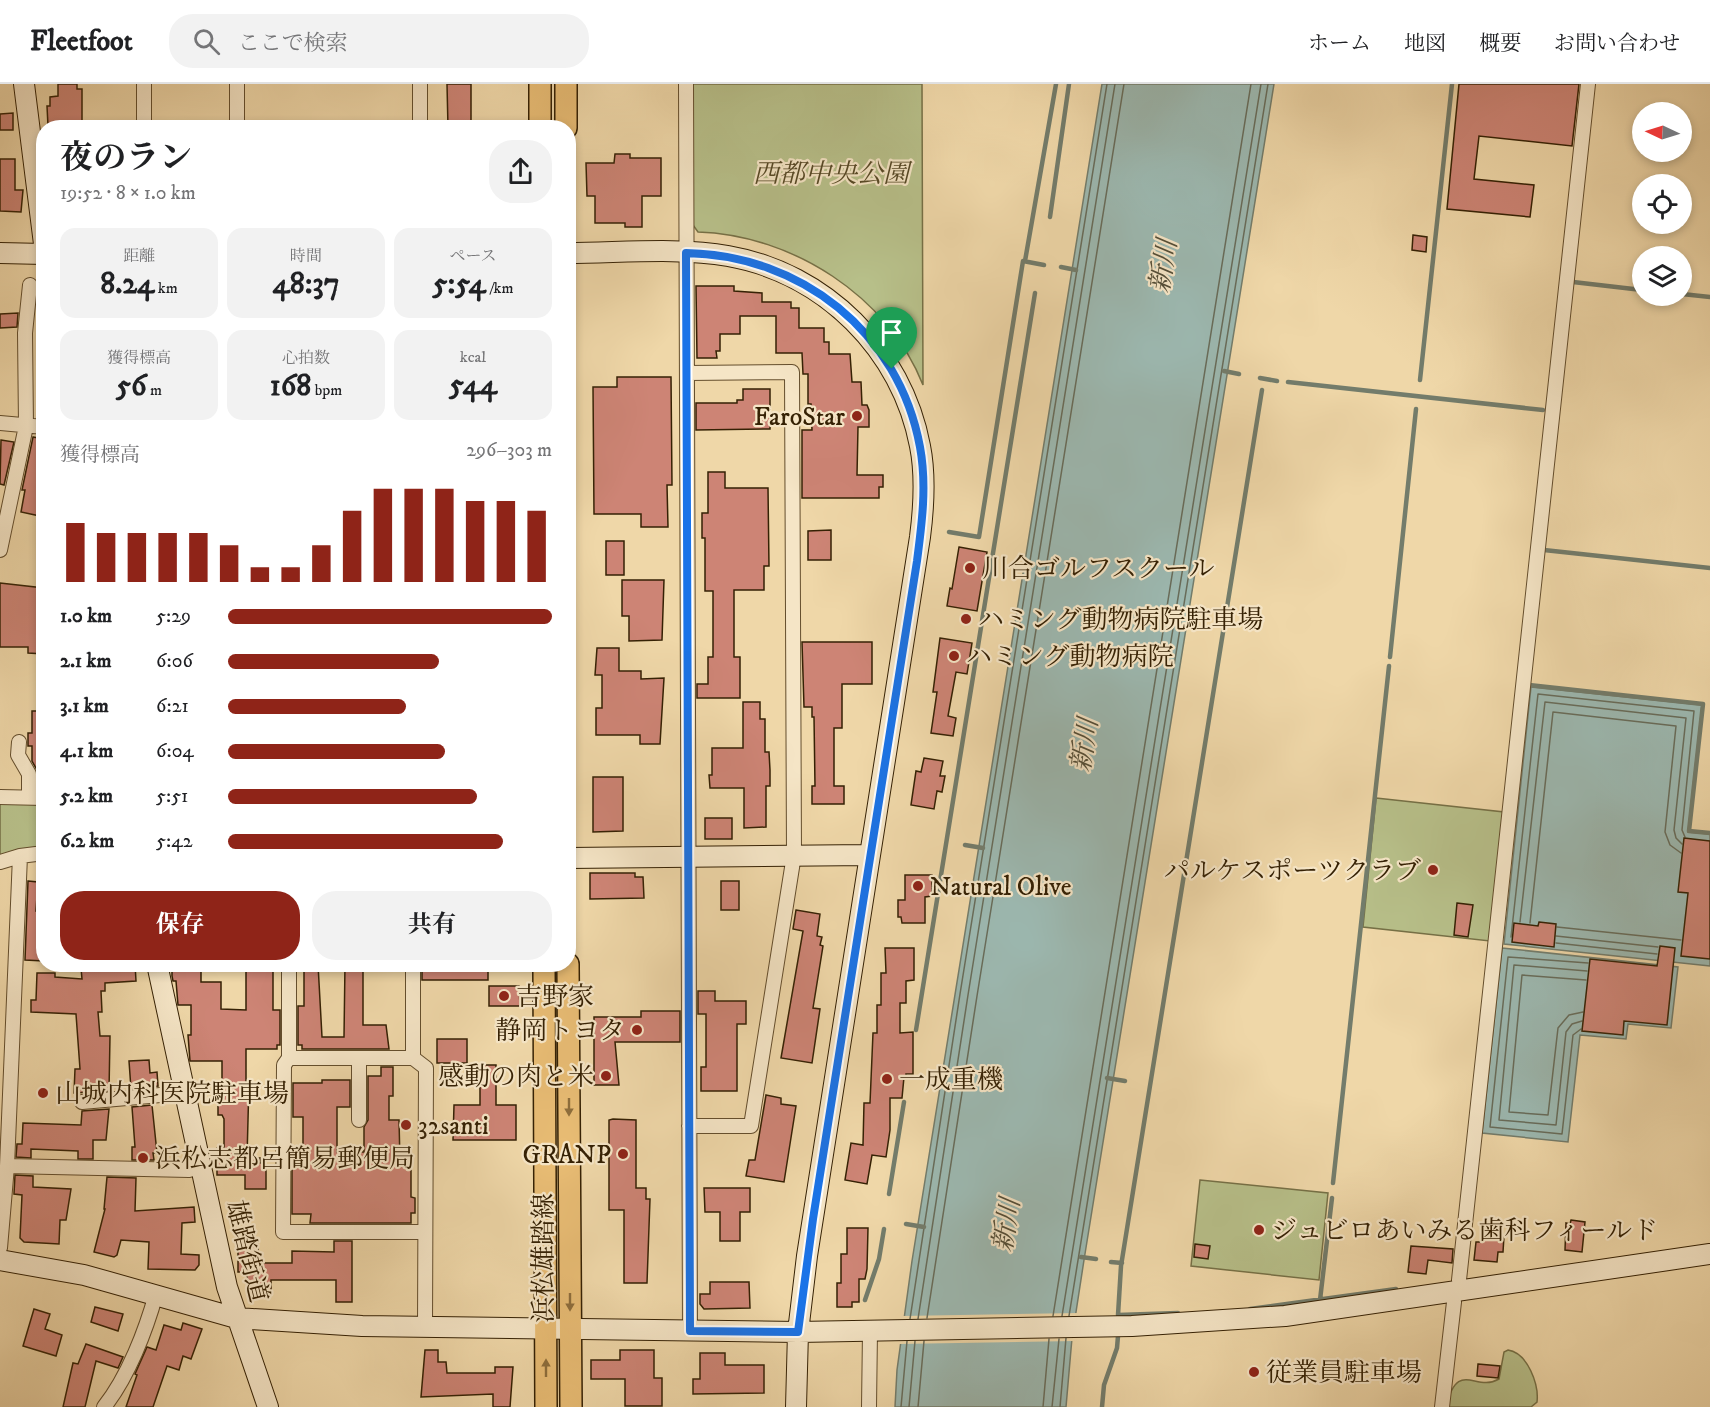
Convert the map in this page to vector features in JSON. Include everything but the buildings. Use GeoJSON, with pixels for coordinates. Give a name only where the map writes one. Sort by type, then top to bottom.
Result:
{"type":"FeatureCollection","features":[{"type":"Feature","properties":{"kind":"main road"},"geometry":{"type":"LineString","coordinates":[[540,84],[540,120]]}},
{"type":"Feature","properties":{"kind":"main road"},"geometry":{"type":"LineString","coordinates":[[566,84],[566,120]]}},
{"type":"Feature","properties":{"kind":"main road","name":"浜松雄踏線"},"geometry":{"type":"LineString","coordinates":[[544,972],[546,1407]]}},
{"type":"Feature","properties":{"kind":"main road","name":"浜松雄踏線"},"geometry":{"type":"LineString","coordinates":[[568,972],[571,1407]]}},
{"type":"Feature","properties":{"kind":"street"},"geometry":{"type":"LineString","coordinates":[[24,84],[36,180]]}},
{"type":"Feature","properties":{"kind":"street"},"geometry":{"type":"LineString","coordinates":[[144,84],[144,120]]}},
{"type":"Feature","properties":{"kind":"street"},"geometry":{"type":"LineString","coordinates":[[237,84],[237,120]]}},
{"type":"Feature","properties":{"kind":"street"},"geometry":{"type":"LineString","coordinates":[[420,84],[420,120]]}},
{"type":"Feature","properties":{"kind":"street"},"geometry":{"type":"LineString","coordinates":[[686,84],[690,1331]]}},
{"type":"Feature","properties":{"kind":"street"},"geometry":{"type":"LineString","coordinates":[[1443,1407],[1454,1302],[1460,1280],[1588,84]]}},
{"type":"Feature","properties":{"kind":"street"},"geometry":{"type":"LineString","coordinates":[[0,253],[36,254]]}},
{"type":"Feature","properties":{"kind":"street"},"geometry":{"type":"LineString","coordinates":[[576,253],[686,253],[727,256],[767,266],[805,283],[830,300],[854,321],[880,352],[901,388],[915,426],[923,468],[922,517],[808,1247],[798,1332],[796,1407]]}},
{"type":"Feature","properties":{"kind":"street"},"geometry":{"type":"LineString","coordinates":[[0,550],[26,426],[25,333],[29,291],[36,293]]}},
{"type":"Feature","properties":{"kind":"street"},"geometry":{"type":"LineString","coordinates":[[687,373],[792,372],[794,855],[751,1126],[689,1126]]}},
{"type":"Feature","properties":{"kind":"street"},"geometry":{"type":"LineString","coordinates":[[0,423],[36,427]]}},
{"type":"Feature","properties":{"kind":"street"},"geometry":{"type":"LineString","coordinates":[[0,797],[36,797],[29,774],[18,755],[19,742]]}},
{"type":"Feature","properties":{"kind":"street"},"geometry":{"type":"LineString","coordinates":[[0,862],[36,854]]}},
{"type":"Feature","properties":{"kind":"street"},"geometry":{"type":"LineString","coordinates":[[576,858],[870,855]]}},
{"type":"Feature","properties":{"kind":"street"},"geometry":{"type":"LineString","coordinates":[[0,1248],[7,1166],[6,1054],[20,856]]}},
{"type":"Feature","properties":{"kind":"street","name":"雄踏街道"},"geometry":{"type":"LineString","coordinates":[[159,972],[183,1093],[227,1287],[268,1407]]}},
{"type":"Feature","properties":{"kind":"street"},"geometry":{"type":"LineString","coordinates":[[290,972],[289,1058],[284,1065],[283,1232],[425,1233]]}},
{"type":"Feature","properties":{"kind":"street"},"geometry":{"type":"LineString","coordinates":[[413,972],[413,1058]]}},
{"type":"Feature","properties":{"kind":"street"},"geometry":{"type":"LineString","coordinates":[[289,1058],[413,1058],[426,1068],[425,1327]]}},
{"type":"Feature","properties":{"kind":"street"},"geometry":{"type":"LineString","coordinates":[[359,1058],[359,1120]]}},
{"type":"Feature","properties":{"kind":"street"},"geometry":{"type":"LineString","coordinates":[[82,1102],[183,1093]]}},
{"type":"Feature","properties":{"kind":"street"},"geometry":{"type":"LineString","coordinates":[[7,1166],[189,1170],[200,1167]]}},
{"type":"Feature","properties":{"kind":"street"},"geometry":{"type":"LineString","coordinates":[[0,1260],[66,1270],[236,1318],[323,1324],[425,1327],[798,1332],[1088,1327],[1264,1318],[1710,1254]]}},
{"type":"Feature","properties":{"kind":"street"},"geometry":{"type":"LineString","coordinates":[[104,1407],[122,1380],[151,1312],[156,1294]]}},
{"type":"Feature","properties":{"kind":"street"},"geometry":{"type":"LineString","coordinates":[[869,1407],[878,1330]]}},
{"type":"Feature","properties":{"kind":"green space","name":"西都中央公園"},"geometry":{"type":"Polygon","coordinates":[[[693,84],[922,84],[923,385],[907,353],[886,324],[861,298],[833,276],[801,258],[768,245],[733,236],[698,232],[693,225],[693,84]]]}},
{"type":"Feature","properties":{"kind":"green space","name":"パルケスポーツクラブ"},"geometry":{"type":"Polygon","coordinates":[[[1376,798],[1504,812],[1490,941],[1363,927],[1376,798]]]}},
{"type":"Feature","properties":{"kind":"green space"},"geometry":{"type":"Polygon","coordinates":[[[0,801],[36,801],[36,850],[0,858],[0,801]]]}},
{"type":"Feature","properties":{"kind":"green space","name":"ジュビロあいみる歯科フィールド"},"geometry":{"type":"Polygon","coordinates":[[[1200,1180],[1328,1193],[1319,1280],[1191,1266],[1200,1180]]]}},
{"type":"Feature","properties":{"kind":"green space"},"geometry":{"type":"Polygon","coordinates":[[[1508,1350],[1521,1357],[1531,1371],[1536,1387],[1537,1402],[1531,1407],[1446,1407],[1451,1392],[1462,1380],[1490,1382],[1499,1379],[1504,1352],[1508,1350]]]}},
{"type":"Feature","properties":{"kind":"water","name":"新川"},"geometry":{"type":"Polygon","coordinates":[[[1102,84],[1274,84],[1084,1260],[1072,1338],[1066,1407],[895,1407],[897,1370],[912,1261],[1102,84]]]}},
{"type":"Feature","properties":{"kind":"water"},"geometry":{"type":"Polygon","coordinates":[[[1531,687],[1702,705],[1688,832],[1710,834],[1710,966],[1504,944],[1531,687]]]}},
{"type":"Feature","properties":{"kind":"water"},"geometry":{"type":"Polygon","coordinates":[[[1502,948],[1678,967],[1671,1028],[1628,1024],[1626,1039],[1580,1035],[1568,1142],[1482,1133],[1502,948]]]}},
{"type":"Feature","properties":{"kind":"pier"},"geometry":{"type":"Polygon","coordinates":[[[1079,1313],[1075,1341],[898,1344],[902,1316],[1079,1313]]]}},
{"type":"Feature","properties":{"kind":"waterway"},"geometry":{"type":"LineString","coordinates":[[1025,261],[1056,84]]}},
{"type":"Feature","properties":{"kind":"waterway"},"geometry":{"type":"LineString","coordinates":[[1050,217],[1069,84]]}},
{"type":"Feature","properties":{"kind":"waterway"},"geometry":{"type":"LineString","coordinates":[[1420,380],[1452,84]]}},
{"type":"Feature","properties":{"kind":"waterway"},"geometry":{"type":"LineString","coordinates":[[949,532],[979,537],[1023,261],[1044,265]]}},
{"type":"Feature","properties":{"kind":"waterway"},"geometry":{"type":"LineString","coordinates":[[1061,267],[1076,270]]}},
{"type":"Feature","properties":{"kind":"waterway"},"geometry":{"type":"LineString","coordinates":[[1573,282],[1632,289]]}},
{"type":"Feature","properties":{"kind":"waterway"},"geometry":{"type":"LineString","coordinates":[[916,1030],[1035,293]]}},
{"type":"Feature","properties":{"kind":"waterway"},"geometry":{"type":"LineString","coordinates":[[1692,295],[1710,297]]}},
{"type":"Feature","properties":{"kind":"waterway"},"geometry":{"type":"LineString","coordinates":[[1224,371],[1239,374]]}},
{"type":"Feature","properties":{"kind":"waterway"},"geometry":{"type":"LineString","coordinates":[[1260,378],[1277,381]]}},
{"type":"Feature","properties":{"kind":"waterway"},"geometry":{"type":"LineString","coordinates":[[1288,382],[1543,410]]}},
{"type":"Feature","properties":{"kind":"waterway"},"geometry":{"type":"LineString","coordinates":[[1178,1313],[1118,1315],[1121,1266],[1262,390]]}},
{"type":"Feature","properties":{"kind":"waterway"},"geometry":{"type":"LineString","coordinates":[[1390,657],[1416,409]]}},
{"type":"Feature","properties":{"kind":"waterway"},"geometry":{"type":"LineString","coordinates":[[1544,550],[1710,568]]}},
{"type":"Feature","properties":{"kind":"waterway"},"geometry":{"type":"LineString","coordinates":[[1333,1183],[1389,666]]}},
{"type":"Feature","properties":{"kind":"waterway"},"geometry":{"type":"LineString","coordinates":[[1529,685],[1703,704],[1689,831],[1710,833]]}},
{"type":"Feature","properties":{"kind":"waterway"},"geometry":{"type":"LineString","coordinates":[[965,845],[983,848]]}},
{"type":"Feature","properties":{"kind":"waterway"},"geometry":{"type":"LineString","coordinates":[[1107,1078],[1125,1081]]}},
{"type":"Feature","properties":{"kind":"waterway"},"geometry":{"type":"LineString","coordinates":[[889,1194],[904,1102]]}},
{"type":"Feature","properties":{"kind":"waterway"},"geometry":{"type":"LineString","coordinates":[[1320,1300],[1332,1198]]}},
{"type":"Feature","properties":{"kind":"waterway"},"geometry":{"type":"LineString","coordinates":[[906,1224],[924,1227]]}},
{"type":"Feature","properties":{"kind":"waterway"},"geometry":{"type":"LineString","coordinates":[[865,1300],[879,1259],[884,1229]]}},
{"type":"Feature","properties":{"kind":"waterway"},"geometry":{"type":"LineString","coordinates":[[1081,1257],[1096,1259]]}},
{"type":"Feature","properties":{"kind":"waterway"},"geometry":{"type":"LineString","coordinates":[[1111,1262],[1122,1263]]}},
{"type":"Feature","properties":{"kind":"waterway"},"geometry":{"type":"LineString","coordinates":[[1250,1309],[1396,1289]]}},
{"type":"Feature","properties":{"kind":"waterway"},"geometry":{"type":"LineString","coordinates":[[1102,1407],[1104,1385],[1117,1348],[1118,1336]]}},
{"type":"Feature","properties":{"kind":"place","name":"FaroStar"},"geometry":{"type":"Point","coordinates":[857,416]}},
{"type":"Feature","properties":{"kind":"place","name":"川合ゴルフスクール"},"geometry":{"type":"Point","coordinates":[970,568]}},
{"type":"Feature","properties":{"kind":"place","name":"ハミング動物病院駐車場"},"geometry":{"type":"Point","coordinates":[966,619]}},
{"type":"Feature","properties":{"kind":"place","name":"ハミング動物病院"},"geometry":{"type":"Point","coordinates":[954,656]}},
{"type":"Feature","properties":{"kind":"place","name":"パルケスポーツクラブ"},"geometry":{"type":"Point","coordinates":[1433,870]}},
{"type":"Feature","properties":{"kind":"place","name":"Natural Olive"},"geometry":{"type":"Point","coordinates":[918,886]}},
{"type":"Feature","properties":{"kind":"place","name":"吉野家"},"geometry":{"type":"Point","coordinates":[504,996]}},
{"type":"Feature","properties":{"kind":"place","name":"静岡トヨタ"},"geometry":{"type":"Point","coordinates":[637,1030]}},
{"type":"Feature","properties":{"kind":"place","name":"感動の肉と米"},"geometry":{"type":"Point","coordinates":[606,1076]}},
{"type":"Feature","properties":{"kind":"place","name":"一成重機"},"geometry":{"type":"Point","coordinates":[887,1079]}},
{"type":"Feature","properties":{"kind":"place","name":"山城内科医院駐車場"},"geometry":{"type":"Point","coordinates":[43,1093]}},
{"type":"Feature","properties":{"kind":"place","name":"32santi"},"geometry":{"type":"Point","coordinates":[406,1125]}},
{"type":"Feature","properties":{"kind":"place","name":"GRANP"},"geometry":{"type":"Point","coordinates":[623,1154]}},
{"type":"Feature","properties":{"kind":"place","name":"浜松志都呂簡易郵便局"},"geometry":{"type":"Point","coordinates":[143,1158]}},
{"type":"Feature","properties":{"kind":"place","name":"ジュビロあいみる歯科フィールド"},"geometry":{"type":"Point","coordinates":[1259,1230]}},
{"type":"Feature","properties":{"kind":"place","name":"従業員駐車場"},"geometry":{"type":"Point","coordinates":[1254,1372]}},
{"type":"Feature","properties":{"kind":"route"},"geometry":{"type":"LineString","coordinates":[[686,253],[707,253],[747,260],[805,283],[854,321],[892,369],[909,407],[920,447],[924,490],[922,517],[917,561],[806,1264],[798,1332],[690,1331],[686,253]]}}]}
